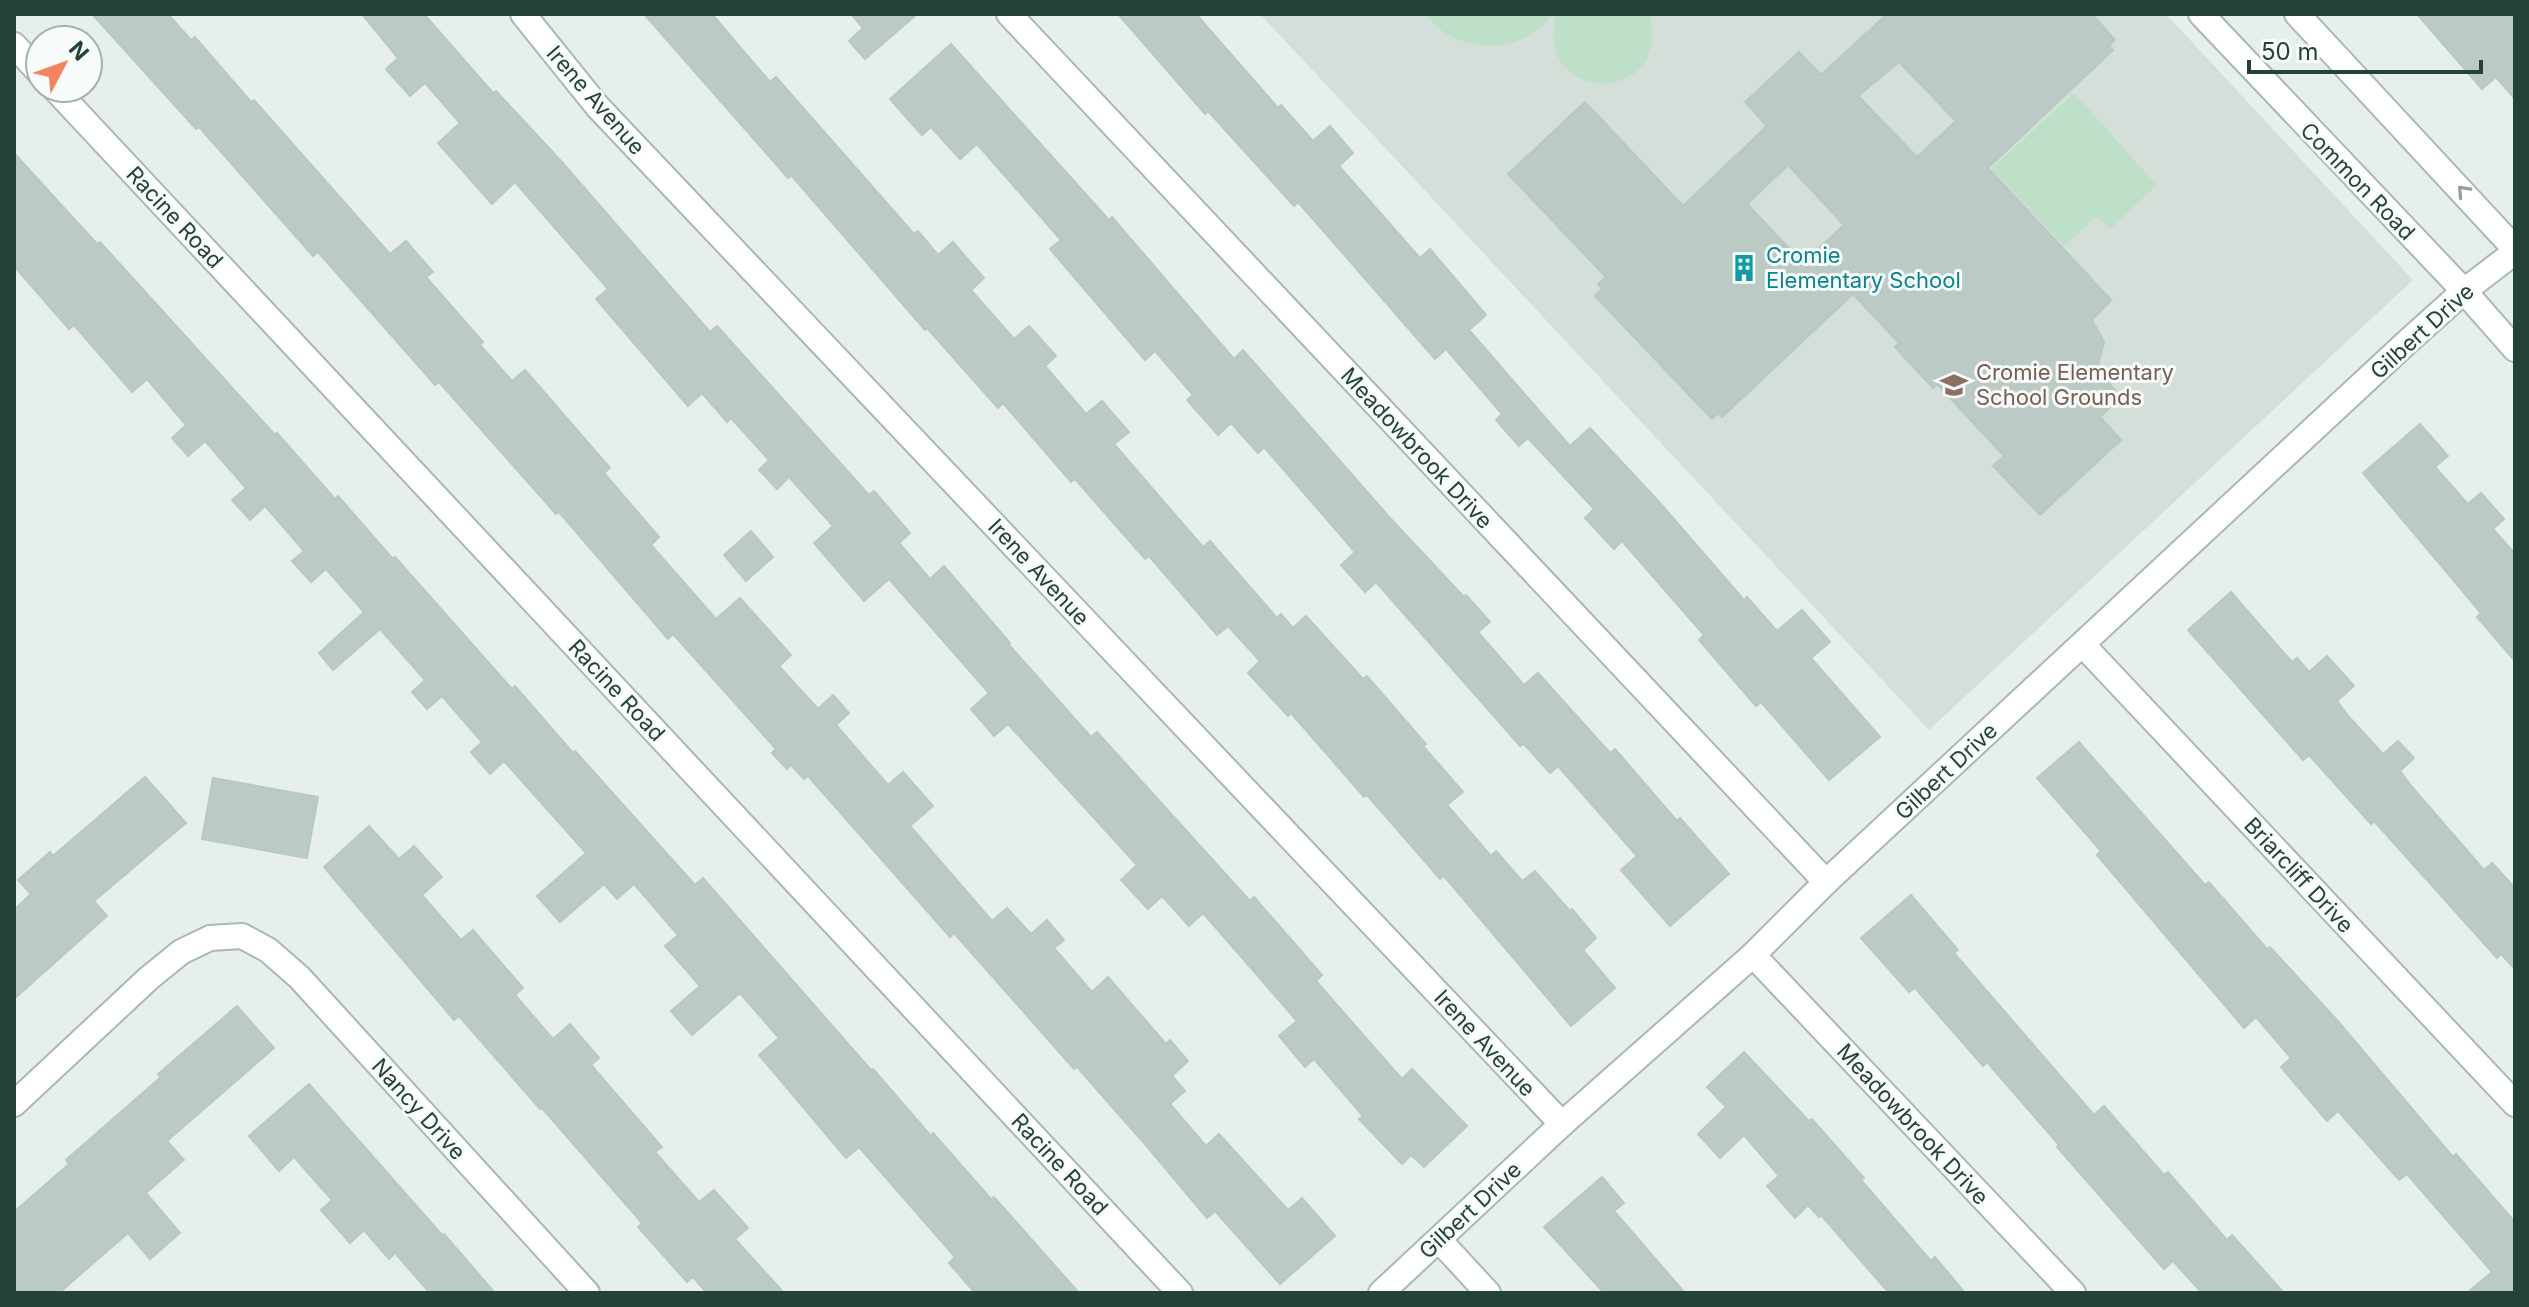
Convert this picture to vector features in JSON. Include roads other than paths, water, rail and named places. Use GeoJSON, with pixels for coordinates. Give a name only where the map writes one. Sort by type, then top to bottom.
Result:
{"type":"FeatureCollection","features":[{"type":"Feature","properties":{"kind":"street","name":"Irene Avenue"},"geometry":{"type":"LineString","coordinates":[[523,14],[597,106],[1562,1124]]}},
{"type":"Feature","properties":{"kind":"street","name":"Meadowbrook Drive"},"geometry":{"type":"LineString","coordinates":[[1009,14],[1826,882]]}},
{"type":"Feature","properties":{"kind":"street","name":"Common Road"},"geometry":{"type":"LineString","coordinates":[[2201,14],[2464,291],[2515,349]]}},
{"type":"Feature","properties":{"kind":"street"},"geometry":{"type":"LineString","coordinates":[[2297,14],[2515,251]]}},
{"type":"Feature","properties":{"kind":"street","name":"Racine Road"},"geometry":{"type":"LineString","coordinates":[[69,104],[1180,1293]]}},
{"type":"Feature","properties":{"kind":"street","name":"Gilbert Drive"},"geometry":{"type":"LineString","coordinates":[[1381,1293],[1562,1124],[1753,955],[1826,882],[2405,344],[2515,251]]}},
{"type":"Feature","properties":{"kind":"street","name":"Briarcliff Drive"},"geometry":{"type":"LineString","coordinates":[[2083,645],[2515,1104]]}},
{"type":"Feature","properties":{"kind":"street","name":"Nancy Drive"},"geometry":{"type":"LineString","coordinates":[[14,1104],[181,952],[210,938],[242,936],[268,950],[299,977],[587,1293]]}},
{"type":"Feature","properties":{"kind":"street","name":"Meadowbrook Drive"},"geometry":{"type":"LineString","coordinates":[[1753,955],[2073,1293]]}},
{"type":"Feature","properties":{"kind":"street"},"geometry":{"type":"LineString","coordinates":[[1439,1240],[1488,1293]]}},
{"type":"Feature","properties":{"kind":"place","name":"Cromie Elementary School"},"geometry":{"type":"Point","coordinates":[1744,268]}},
{"type":"Feature","properties":{"kind":"place","name":"Cromie Elementary School Grounds"},"geometry":{"type":"Point","coordinates":[1954,385]}}]}
